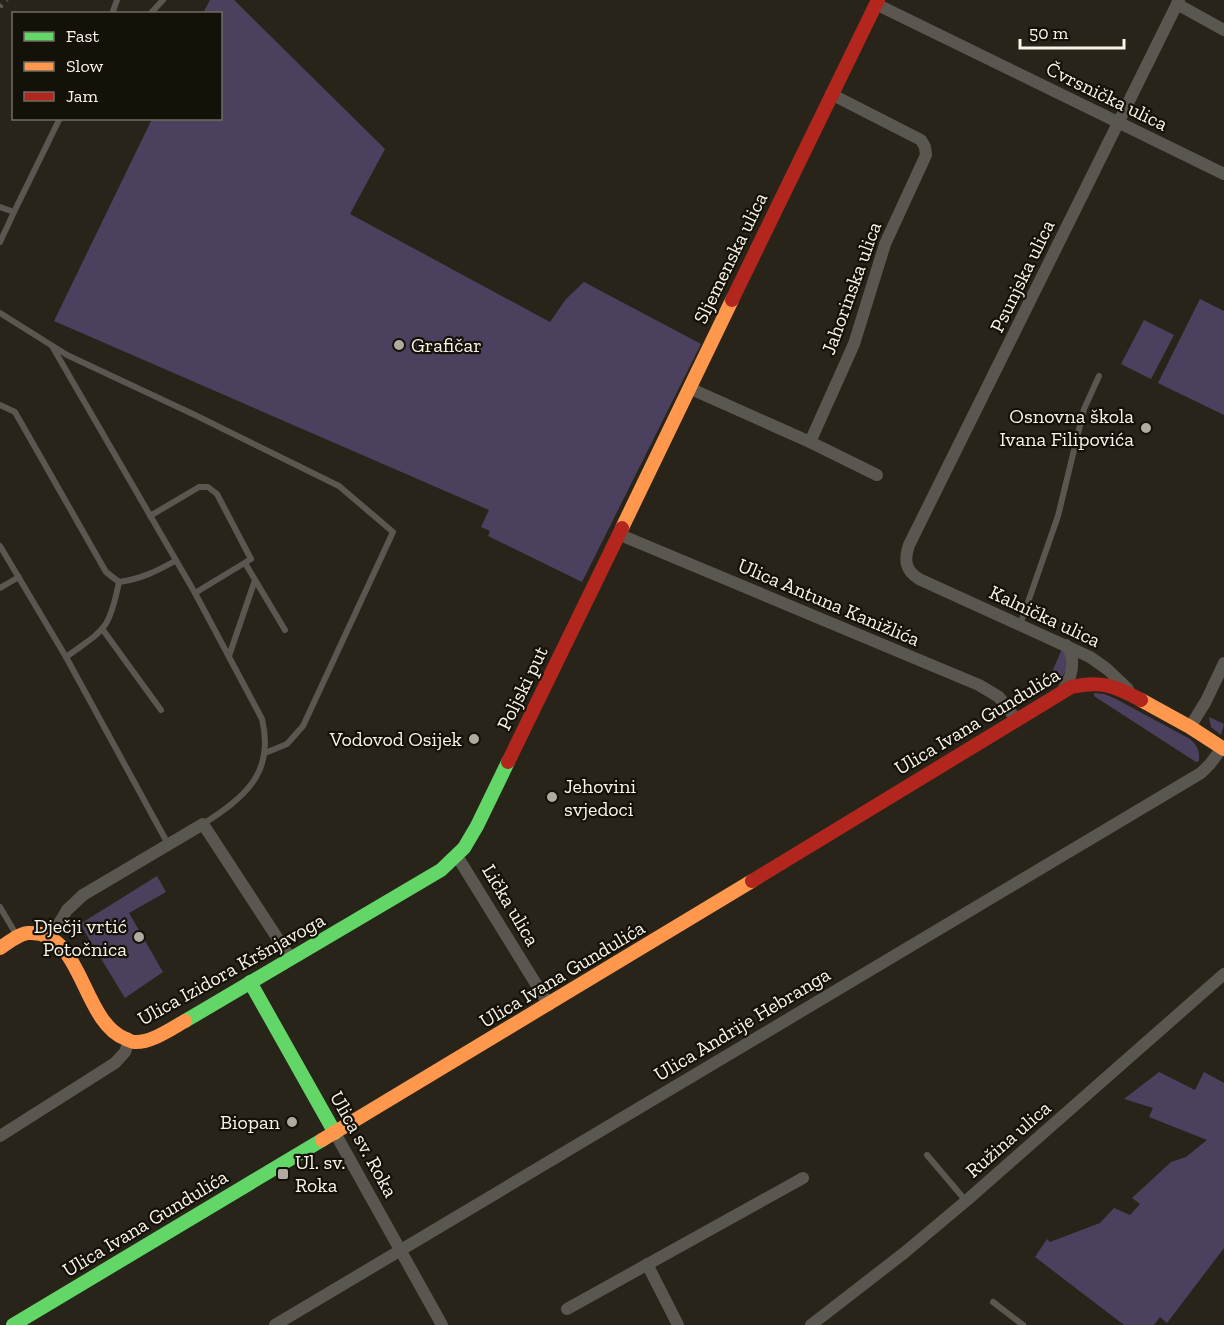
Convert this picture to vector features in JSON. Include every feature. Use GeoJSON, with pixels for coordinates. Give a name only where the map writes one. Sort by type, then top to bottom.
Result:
{"type":"FeatureCollection","features":[{"type":"Feature","properties":{"kind":"street","name":"Čvrsnička ulica"},"geometry":{"type":"LineString","coordinates":[[877,2],[1119,124],[1224,174]]}},
{"type":"Feature","properties":{"kind":"street","name":"Sljemenska ulica"},"geometry":{"type":"LineString","coordinates":[[618,534],[877,2]]}},
{"type":"Feature","properties":{"kind":"street"},"geometry":{"type":"LineString","coordinates":[[1178,2],[1224,30]]}},
{"type":"Feature","properties":{"kind":"street","name":"Psunjska ulica"},"geometry":{"type":"LineString","coordinates":[[908,570],[905,560],[909,545],[1178,2]]}},
{"type":"Feature","properties":{"kind":"street","name":"Jahorinska ulica"},"geometry":{"type":"LineString","coordinates":[[810,442],[854,344],[885,244],[926,154],[921,140],[831,94]]}},
{"type":"Feature","properties":{"kind":"street"},"geometry":{"type":"LineString","coordinates":[[689,388],[810,442],[877,475]]}},
{"type":"Feature","properties":{"kind":"street","name":"Ulica Antuna Kanižlića"},"geometry":{"type":"LineString","coordinates":[[618,534],[979,685],[999,697],[1016,719]]}},
{"type":"Feature","properties":{"kind":"street","name":"Poljski put"},"geometry":{"type":"LineString","coordinates":[[457,856],[477,826],[618,534]]}},
{"type":"Feature","properties":{"kind":"street","name":"Kalnička ulica"},"geometry":{"type":"LineString","coordinates":[[908,570],[919,579],[1098,661],[1135,696],[1190,727],[1223,749]]}},
{"type":"Feature","properties":{"kind":"street"},"geometry":{"type":"LineString","coordinates":[[1061,692],[1069,681],[1072,667],[1072,654],[1066,645]]}},
{"type":"Feature","properties":{"kind":"street"},"geometry":{"type":"LineString","coordinates":[[1190,727],[1206,701],[1224,663]]}},
{"type":"Feature","properties":{"kind":"street","name":"Ulica Ivana Gundulića"},"geometry":{"type":"LineString","coordinates":[[13,1325],[549,1005],[1061,692],[1077,685],[1095,682],[1117,687],[1135,696]]}},
{"type":"Feature","properties":{"kind":"street","name":"Ulica Andrije Hebranga"},"geometry":{"type":"LineString","coordinates":[[275,1325],[1201,773],[1223,749]]}},
{"type":"Feature","properties":{"kind":"street"},"geometry":{"type":"LineString","coordinates":[[51,937],[67,910],[83,895],[203,824],[291,959]]}},
{"type":"Feature","properties":{"kind":"street","name":"Ulica Izidora Kršnjavoga"},"geometry":{"type":"LineString","coordinates":[[0,1136],[115,1063],[125,1052],[129,1041],[143,1042],[160,1036],[441,870],[457,856]]}},
{"type":"Feature","properties":{"kind":"street","name":"Lička ulica"},"geometry":{"type":"LineString","coordinates":[[457,856],[549,1005]]}},
{"type":"Feature","properties":{"kind":"street"},"geometry":{"type":"LineString","coordinates":[[0,948],[18,937],[36,933],[51,937],[62,946],[104,1023],[116,1035],[129,1041]]}},
{"type":"Feature","properties":{"kind":"street","name":"Ružina ulica"},"geometry":{"type":"LineString","coordinates":[[811,1325],[904,1253],[966,1201],[1224,974]]}},
{"type":"Feature","properties":{"kind":"street","name":"Ulica sv. Roka"},"geometry":{"type":"LineString","coordinates":[[250,982],[442,1325]]}},
{"type":"Feature","properties":{"kind":"street"},"geometry":{"type":"LineString","coordinates":[[567,1309],[803,1178]]}},
{"type":"Feature","properties":{"kind":"street"},"geometry":{"type":"LineString","coordinates":[[647,1264],[678,1325]]}},
{"type":"Feature","properties":{"kind":"lane"},"geometry":{"type":"LineString","coordinates":[[152,12],[164,0]]}},
{"type":"Feature","properties":{"kind":"lane"},"geometry":{"type":"LineString","coordinates":[[0,242],[59,120]]}},
{"type":"Feature","properties":{"kind":"lane"},"geometry":{"type":"LineString","coordinates":[[0,207],[14,212]]}},
{"type":"Feature","properties":{"kind":"lane"},"geometry":{"type":"LineString","coordinates":[[0,313],[66,355],[339,486],[393,532],[303,726],[287,744],[266,753]]}},
{"type":"Feature","properties":{"kind":"lane"},"geometry":{"type":"LineString","coordinates":[[51,344],[195,593],[262,719],[266,736],[266,753],[260,771],[251,786],[235,802],[203,824]]}},
{"type":"Feature","properties":{"kind":"lane"},"geometry":{"type":"LineString","coordinates":[[1020,625],[1058,516],[1084,409],[1099,376]]}},
{"type":"Feature","properties":{"kind":"lane"},"geometry":{"type":"LineString","coordinates":[[0,405],[15,412],[106,572],[119,582],[139,579],[175,561]]}},
{"type":"Feature","properties":{"kind":"lane"},"geometry":{"type":"LineString","coordinates":[[150,516],[199,487],[208,488],[217,494],[251,559],[195,593]]}},
{"type":"Feature","properties":{"kind":"lane"},"geometry":{"type":"LineString","coordinates":[[0,546],[66,657],[168,844]]}},
{"type":"Feature","properties":{"kind":"lane"},"geometry":{"type":"LineString","coordinates":[[245,563],[285,630]]}},
{"type":"Feature","properties":{"kind":"lane"},"geometry":{"type":"LineString","coordinates":[[0,588],[18,577]]}},
{"type":"Feature","properties":{"kind":"lane"},"geometry":{"type":"LineString","coordinates":[[229,656],[255,580]]}},
{"type":"Feature","properties":{"kind":"lane"},"geometry":{"type":"LineString","coordinates":[[66,657],[103,630],[111,617],[119,582]]}},
{"type":"Feature","properties":{"kind":"lane"},"geometry":{"type":"LineString","coordinates":[[103,630],[161,710]]}},
{"type":"Feature","properties":{"kind":"lane"},"geometry":{"type":"LineString","coordinates":[[0,907],[18,937]]}},
{"type":"Feature","properties":{"kind":"lane"},"geometry":{"type":"LineString","coordinates":[[927,1155],[966,1201]]}},
{"type":"Feature","properties":{"kind":"lane"},"geometry":{"type":"LineString","coordinates":[[993,1302],[1023,1325]]}},
{"type":"Feature","properties":{"kind":"shaded area"},"geometry":{"type":"Polygon","coordinates":[[[210,0],[234,0],[385,149],[350,214],[550,322],[566,299],[584,282],[701,344],[582,582],[488,536],[490,531],[481,527],[489,510],[54,321],[152,120],[222,120],[222,12],[204,12],[210,0]]]}},
{"type":"Feature","properties":{"kind":"shaded area"},"geometry":{"type":"Polygon","coordinates":[[[1200,299],[1224,311],[1224,415],[1158,383],[1200,299]]]}},
{"type":"Feature","properties":{"kind":"shaded area"},"geometry":{"type":"Polygon","coordinates":[[[1144,320],[1174,335],[1151,379],[1121,364],[1144,320]]]}},
{"type":"Feature","properties":{"kind":"shaded area"},"geometry":{"type":"Polygon","coordinates":[[[1062,649],[1067,662],[1064,673],[1057,682],[1045,688],[1062,649]]]}},
{"type":"Feature","properties":{"kind":"shaded area"},"geometry":{"type":"Polygon","coordinates":[[[1094,693],[1116,699],[1190,739],[1198,749],[1199,761],[1196,762],[1094,696],[1094,693]]]}},
{"type":"Feature","properties":{"kind":"shaded area"},"geometry":{"type":"Polygon","coordinates":[[[1209,717],[1224,724],[1221,735],[1211,727],[1209,717]]]}},
{"type":"Feature","properties":{"kind":"shaded area"},"geometry":{"type":"Polygon","coordinates":[[[157,876],[166,892],[129,913],[163,972],[125,998],[80,924],[157,876]]]}},
{"type":"Feature","properties":{"kind":"shaded area"},"geometry":{"type":"Polygon","coordinates":[[[1159,1072],[1195,1090],[1204,1072],[1224,1083],[1224,1248],[1167,1323],[1160,1317],[1154,1325],[1124,1325],[1035,1257],[1047,1239],[1050,1242],[1100,1223],[1114,1208],[1130,1215],[1140,1204],[1132,1198],[1171,1162],[1186,1157],[1207,1140],[1149,1117],[1153,1108],[1124,1099],[1159,1072]]]}},
{"type":"Feature","properties":{"kind":"railway"},"geometry":{"type":"LineString","coordinates":[[0,7],[7,0]]}},
{"type":"Feature","properties":{"kind":"traffic: fast"},"geometry":{"type":"LineString","coordinates":[[185,1021],[441,870],[464,848],[508,762]]}},
{"type":"Feature","properties":{"kind":"traffic: fast"},"geometry":{"type":"LineString","coordinates":[[250,982],[335,1133]]}},
{"type":"Feature","properties":{"kind":"traffic: fast"},"geometry":{"type":"LineString","coordinates":[[13,1325],[322,1140]]}},
{"type":"Feature","properties":{"kind":"traffic: slow"},"geometry":{"type":"LineString","coordinates":[[622,528],[732,300]]}},
{"type":"Feature","properties":{"kind":"traffic: slow"},"geometry":{"type":"LineString","coordinates":[[1141,700],[1224,749]]}},
{"type":"Feature","properties":{"kind":"traffic: slow"},"geometry":{"type":"LineString","coordinates":[[322,1140],[752,881]]}},
{"type":"Feature","properties":{"kind":"traffic: slow"},"geometry":{"type":"LineString","coordinates":[[0,948],[28,933],[46,936],[60,945],[71,960],[99,1015],[111,1029],[131,1041],[140,1042],[154,1038],[185,1021]]}},
{"type":"Feature","properties":{"kind":"traffic: jam"},"geometry":{"type":"LineString","coordinates":[[732,300],[878,0]]}},
{"type":"Feature","properties":{"kind":"traffic: jam"},"geometry":{"type":"LineString","coordinates":[[508,762],[622,528]]}},
{"type":"Feature","properties":{"kind":"traffic: jam"},"geometry":{"type":"LineString","coordinates":[[752,881],[1071,687],[1099,684],[1123,691],[1141,700]]}},
{"type":"Feature","properties":{"kind":"place","name":"Grafičar"},"geometry":{"type":"Point","coordinates":[399,345]}},
{"type":"Feature","properties":{"kind":"place","name":"Osnovna škola Ivana Filipovića"},"geometry":{"type":"Point","coordinates":[1146,428]}},
{"type":"Feature","properties":{"kind":"place","name":"Vodovod Osijek"},"geometry":{"type":"Point","coordinates":[474,739]}},
{"type":"Feature","properties":{"kind":"place","name":"Jehovini svjedoci"},"geometry":{"type":"Point","coordinates":[552,797]}},
{"type":"Feature","properties":{"kind":"place","name":"Dječji vrtić Potočnica"},"geometry":{"type":"Point","coordinates":[139,937]}},
{"type":"Feature","properties":{"kind":"place","name":"Biopan"},"geometry":{"type":"Point","coordinates":[292,1122]}},
{"type":"Feature","properties":{"kind":"place","name":"Ul. sv. Roka"},"geometry":{"type":"Point","coordinates":[283,1174]}}]}
